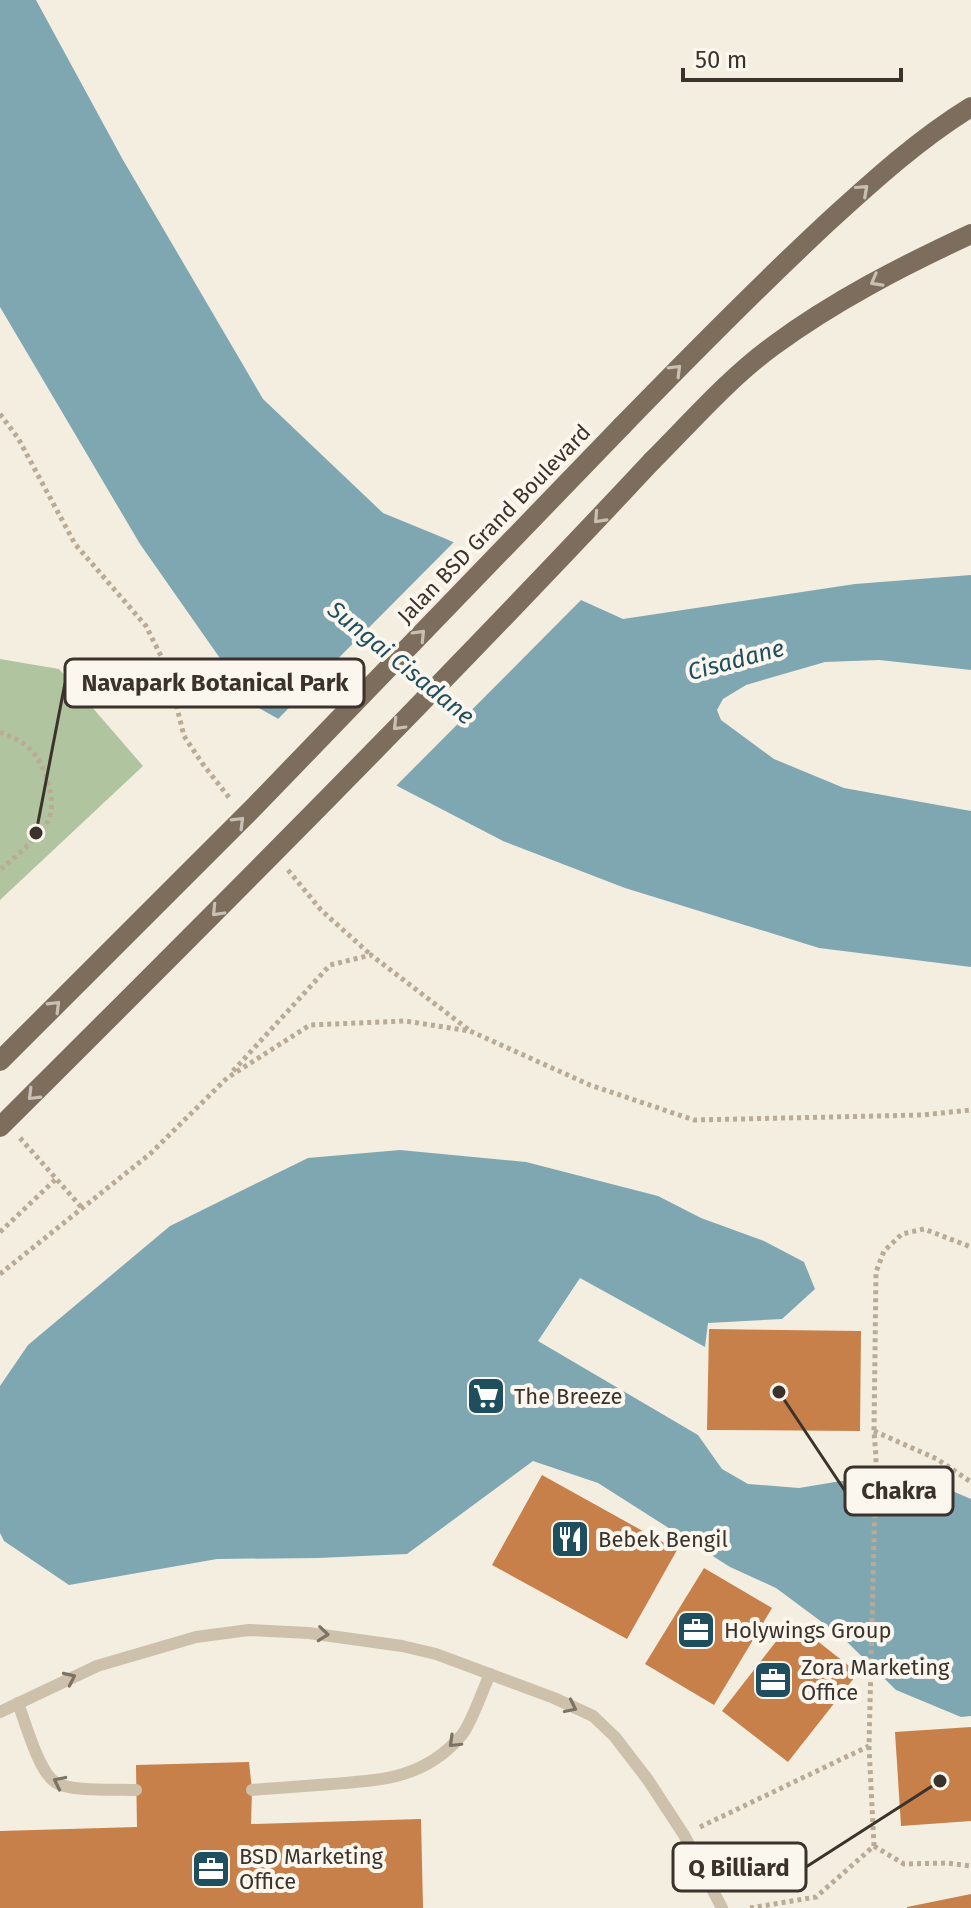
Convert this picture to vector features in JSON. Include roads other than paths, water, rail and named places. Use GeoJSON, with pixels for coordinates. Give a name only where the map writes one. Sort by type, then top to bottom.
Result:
{"type":"FeatureCollection","features":[{"type":"Feature","properties":{"kind":"main road","name":"Jalan BSD Grand Boulevard"},"geometry":{"type":"LineString","coordinates":[[0,1061],[256,805],[622,426],[792,255],[862,190],[919,143],[971,107]]}},
{"type":"Feature","properties":{"kind":"main road"},"geometry":{"type":"LineString","coordinates":[[0,1127],[214,914],[742,372],[771,347],[811,320],[876,281],[971,234]]}},
{"type":"Feature","properties":{"kind":"lane"},"geometry":{"type":"LineString","coordinates":[[0,1712],[97,1666],[196,1637],[249,1630],[309,1633],[436,1654],[554,1698],[593,1716],[615,1737],[648,1780],[684,1835],[722,1908]]}},
{"type":"Feature","properties":{"kind":"lane"},"geometry":{"type":"LineString","coordinates":[[252,1790],[375,1780],[400,1776],[425,1766],[463,1734],[490,1674]]}},
{"type":"Feature","properties":{"kind":"lane"},"geometry":{"type":"LineString","coordinates":[[18,1703],[43,1768],[55,1783],[69,1787],[136,1790]]}},
{"type":"Feature","properties":{"kind":"water"},"geometry":{"type":"Polygon","coordinates":[[[0,0],[36,0],[123,160],[263,399],[383,513],[623,619],[855,584],[971,575],[971,670],[879,660],[825,662],[746,685],[723,699],[717,710],[721,720],[774,759],[844,788],[971,811],[971,967],[819,948],[625,888],[503,841],[252,704],[140,544],[0,307],[0,0]]]}},
{"type":"Feature","properties":{"kind":"water"},"geometry":{"type":"Polygon","coordinates":[[[400,1150],[526,1162],[658,1196],[701,1218],[764,1241],[804,1262],[815,1289],[782,1319],[708,1323],[705,1347],[580,1278],[538,1341],[698,1435],[722,1469],[748,1484],[799,1488],[841,1481],[894,1483],[943,1487],[971,1499],[971,1716],[961,1717],[896,1690],[842,1637],[776,1588],[730,1567],[598,1483],[533,1461],[407,1554],[217,1559],[69,1585],[4,1541],[0,1533],[0,1386],[28,1345],[170,1226],[308,1158],[400,1150]]]}},
{"type":"Feature","properties":{"kind":"place","name":"Navapark Botanical Park"},"geometry":{"type":"Point","coordinates":[36,833]}},
{"type":"Feature","properties":{"kind":"place","name":"Chakra"},"geometry":{"type":"Point","coordinates":[779,1392]}},
{"type":"Feature","properties":{"kind":"place","name":"The Breeze"},"geometry":{"type":"Point","coordinates":[486,1396]}},
{"type":"Feature","properties":{"kind":"place","name":"Bebek Bengil"},"geometry":{"type":"Point","coordinates":[570,1539]}},
{"type":"Feature","properties":{"kind":"place","name":"Holywings Group"},"geometry":{"type":"Point","coordinates":[696,1630]}},
{"type":"Feature","properties":{"kind":"place","name":"Zora Marketing Office"},"geometry":{"type":"Point","coordinates":[773,1680]}},
{"type":"Feature","properties":{"kind":"place","name":"Q Billiard"},"geometry":{"type":"Point","coordinates":[940,1781]}},
{"type":"Feature","properties":{"kind":"place","name":"BSD Marketing Office"},"geometry":{"type":"Point","coordinates":[211,1869]}},
{"type":"Feature","properties":{"kind":"water label","name":"Cisadane"},"geometry":{"type":"Point","coordinates":[736,660]}},
{"type":"Feature","properties":{"kind":"water label","name":"Sungai Cisadane"},"geometry":{"type":"Point","coordinates":[401,663]}}]}
